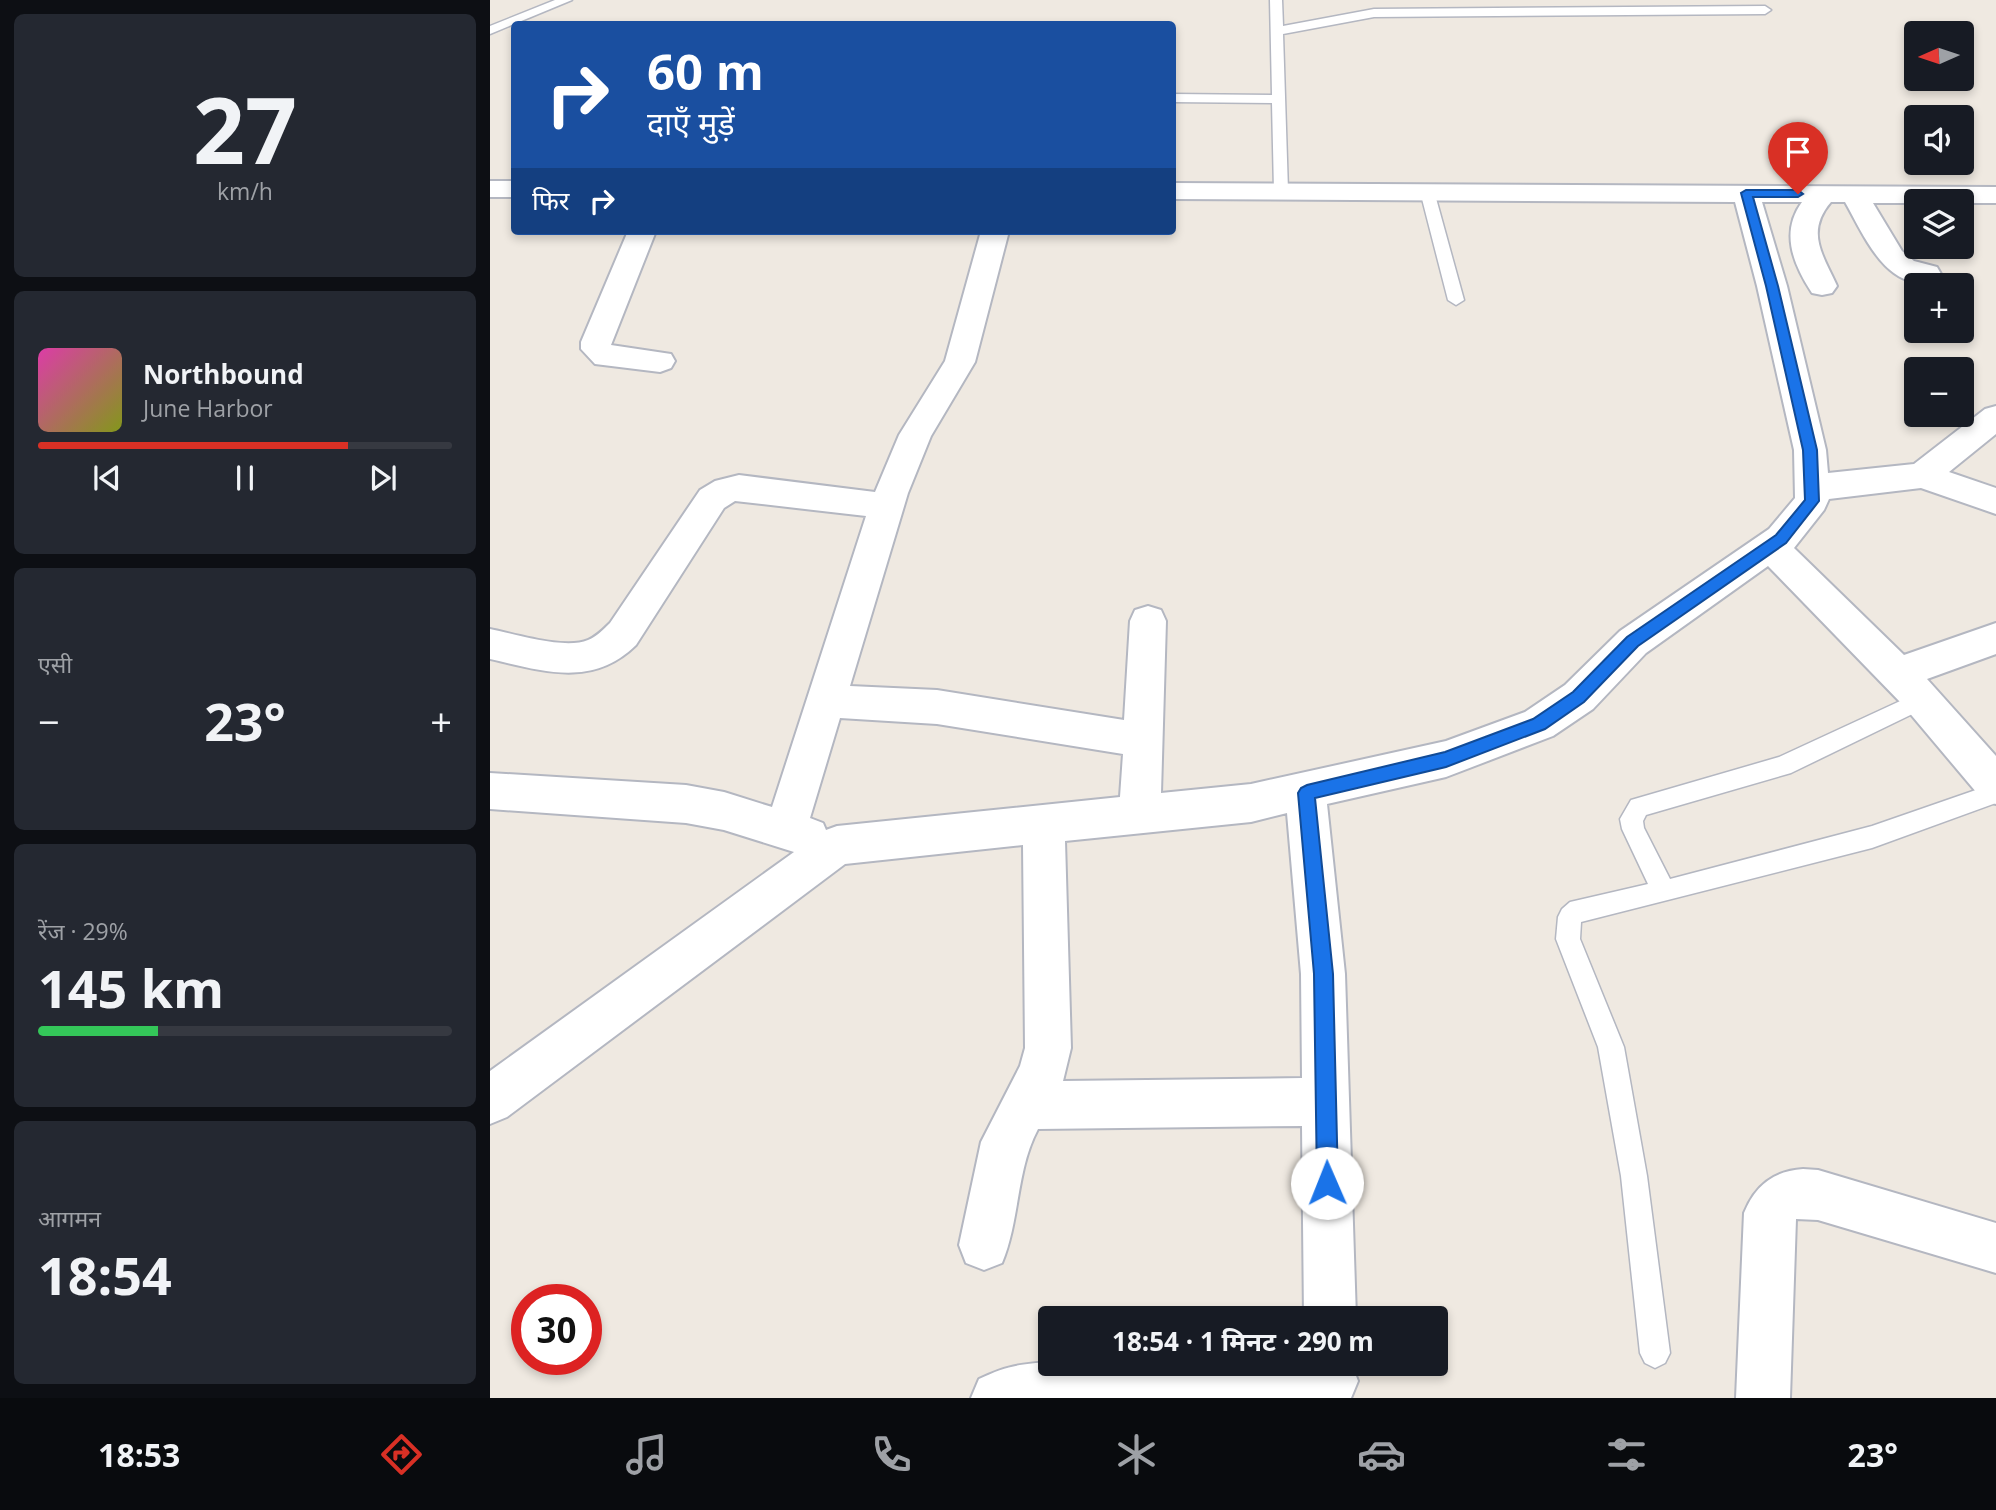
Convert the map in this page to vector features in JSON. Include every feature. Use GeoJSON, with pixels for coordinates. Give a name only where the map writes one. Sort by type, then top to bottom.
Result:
{"type":"FeatureCollection","features":[{"type":"Feature","properties":{"kind":"street"},"geometry":{"type":"LineString","coordinates":[[490,189],[511,189]]}},
{"type":"Feature","properties":{"kind":"street"},"geometry":{"type":"LineString","coordinates":[[1176,191],[1996,195]]}},
{"type":"Feature","properties":{"kind":"street"},"geometry":{"type":"LineString","coordinates":[[490,791],[686,804],[724,811],[837,845],[1251,803],[1307,793],[1446,759],[1539,724],[1579,697],[1633,642],[1781,539],[1812,501],[1810,450],[1772,286],[1746,193]]}},
{"type":"Feature","properties":{"kind":"street"},"geometry":{"type":"LineString","coordinates":[[1822,286],[1803,235],[1802,225],[1805,217],[1824,194]]}},
{"type":"Feature","properties":{"kind":"street"},"geometry":{"type":"LineString","coordinates":[[1854,194],[1891,257],[1904,268],[1923,273]]}},
{"type":"Feature","properties":{"kind":"street"},"geometry":{"type":"LineString","coordinates":[[640,235],[596,342],[596,349],[606,357],[660,361]]}},
{"type":"Feature","properties":{"kind":"street"},"geometry":{"type":"LineString","coordinates":[[785,831],[887,506],[915,435],[960,362],[994,235]]}},
{"type":"Feature","properties":{"kind":"street"},"geometry":{"type":"LineString","coordinates":[[1922,475],[1996,417]]}},
{"type":"Feature","properties":{"kind":"street"},"geometry":{"type":"LineString","coordinates":[[1811,488],[1922,475],[1996,501]]}},
{"type":"Feature","properties":{"kind":"street"},"geometry":{"type":"LineString","coordinates":[[490,644],[575,658],[593,656],[606,648],[623,634],[712,499],[727,490],[739,488],[887,506]]}},
{"type":"Feature","properties":{"kind":"street"},"geometry":{"type":"LineString","coordinates":[[1770,546],[1924,699],[1996,786]]}},
{"type":"Feature","properties":{"kind":"street"},"geometry":{"type":"LineString","coordinates":[[1140,815],[1148,621]]}},
{"type":"Feature","properties":{"kind":"street"},"geometry":{"type":"LineString","coordinates":[[1897,674],[1996,638]]}},
{"type":"Feature","properties":{"kind":"street"},"geometry":{"type":"LineString","coordinates":[[825,701],[937,707],[1143,740]]}},
{"type":"Feature","properties":{"kind":"street"},"geometry":{"type":"LineString","coordinates":[[1307,793],[1323,974],[1330,1306]]}},
{"type":"Feature","properties":{"kind":"street"},"geometry":{"type":"LineString","coordinates":[[984,1245],[1005,1142],[1042,1074],[1048,1048],[1044,825]]}},
{"type":"Feature","properties":{"kind":"street"},"geometry":{"type":"LineString","coordinates":[[492,1097],[837,845]]}},
{"type":"Feature","properties":{"kind":"street"},"geometry":{"type":"LineString","coordinates":[[1026,1105],[1326,1102]]}},
{"type":"Feature","properties":{"kind":"street"},"geometry":{"type":"LineString","coordinates":[[1763,1398],[1769,1213],[1776,1201],[1797,1193],[1818,1195],[1996,1248]]}},
{"type":"Feature","properties":{"kind":"street"},"geometry":{"type":"LineString","coordinates":[[998,1398],[1011,1392],[1079,1387],[1331,1381]]}},
{"type":"Feature","properties":{"kind":"lane"},"geometry":{"type":"LineString","coordinates":[[493,27],[566,0]]}},
{"type":"Feature","properties":{"kind":"lane"},"geometry":{"type":"LineString","coordinates":[[1276,0],[1281,191]]}},
{"type":"Feature","properties":{"kind":"lane"},"geometry":{"type":"LineString","coordinates":[[1277,31],[1374,13],[1765,10]]}},
{"type":"Feature","properties":{"kind":"lane"},"geometry":{"type":"LineString","coordinates":[[1176,98],[1279,99]]}},
{"type":"Feature","properties":{"kind":"lane"},"geometry":{"type":"LineString","coordinates":[[1427,191],[1456,300]]}},
{"type":"Feature","properties":{"kind":"lane"},"geometry":{"type":"LineString","coordinates":[[1664,892],[1633,829],[1632,819],[1639,807],[1783,766],[1924,699]]}},
{"type":"Feature","properties":{"kind":"lane"},"geometry":{"type":"LineString","coordinates":[[1655,1353],[1634,1176],[1611,1047],[1568,939],[1567,926],[1570,917],[1578,910],[1664,892],[1871,837],[1996,793]]}},
{"type":"Feature","properties":{"kind":"route"},"geometry":{"type":"LineString","coordinates":[[1327,1183],[1323,974],[1307,793],[1446,759],[1539,724],[1579,697],[1633,642],[1781,539],[1812,501],[1810,450],[1772,286],[1746,193],[1798,194]]}}]}
